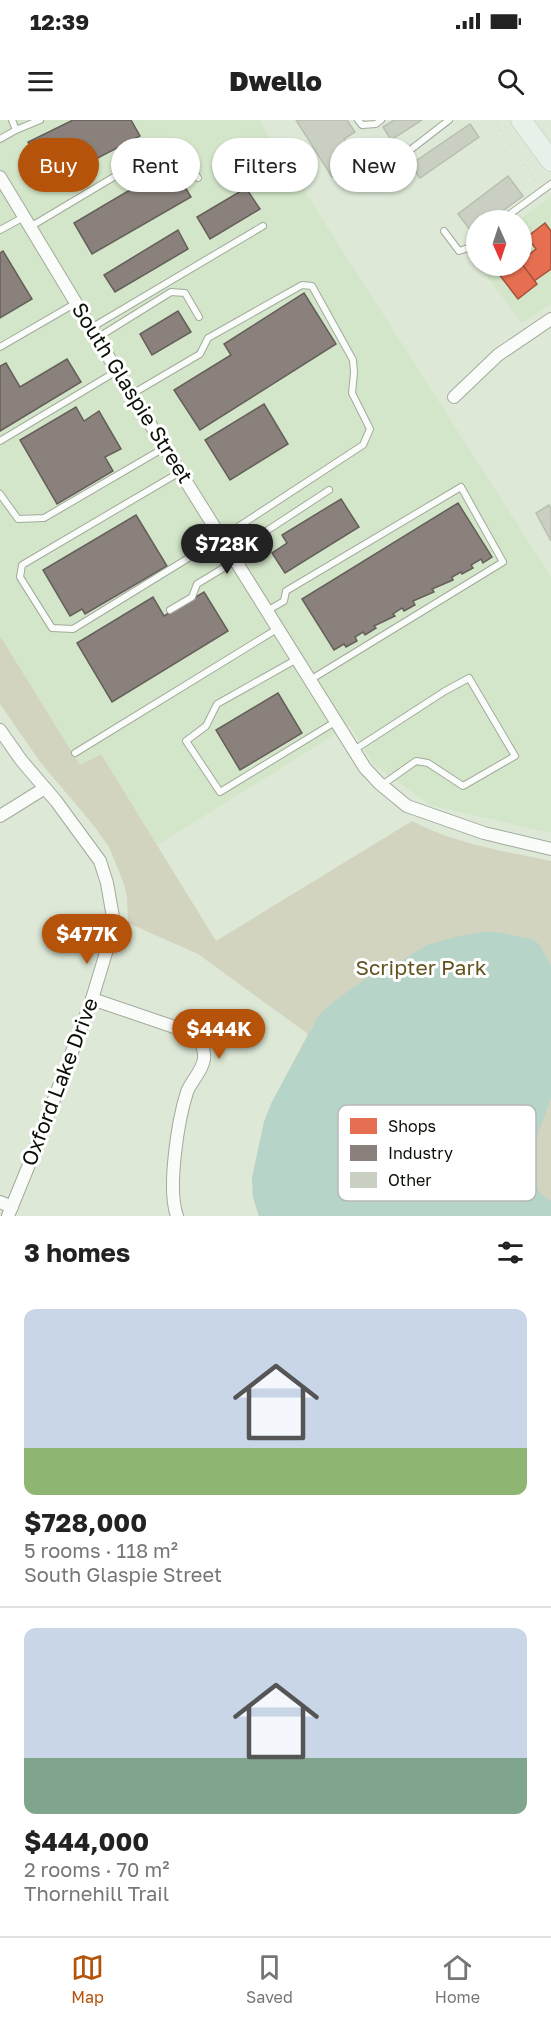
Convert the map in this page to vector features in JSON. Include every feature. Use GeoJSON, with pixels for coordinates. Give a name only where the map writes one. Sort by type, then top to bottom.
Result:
{"type":"FeatureCollection","features":[{"type":"Feature","properties":{"kind":"main road"},"geometry":{"type":"LineString","coordinates":[[520,120],[551,161]]}},
{"type":"Feature","properties":{"kind":"street","name":"South Glaspie Street"},"geometry":{"type":"LineString","coordinates":[[0,177],[164,448],[365,768],[407,806],[484,833],[551,849]]}},
{"type":"Feature","properties":{"kind":"street"},"geometry":{"type":"LineString","coordinates":[[454,397],[498,356],[551,319]]}},
{"type":"Feature","properties":{"kind":"street","name":"Oxford Lake Drive"},"geometry":{"type":"LineString","coordinates":[[0,730],[100,861],[107,883],[113,917],[108,946],[92,999],[6,1209]]}},
{"type":"Feature","properties":{"kind":"street"},"geometry":{"type":"LineString","coordinates":[[0,816],[45,788]]}},
{"type":"Feature","properties":{"kind":"street"},"geometry":{"type":"LineString","coordinates":[[92,999],[195,1034],[203,1048],[203,1063],[184,1102],[177,1144],[172,1183],[177,1216]]}},
{"type":"Feature","properties":{"kind":"lane"},"geometry":{"type":"LineString","coordinates":[[12,120],[16,130]]}},
{"type":"Feature","properties":{"kind":"lane"},"geometry":{"type":"LineString","coordinates":[[0,139],[40,120]]}},
{"type":"Feature","properties":{"kind":"lane"},"geometry":{"type":"LineString","coordinates":[[358,120],[362,125],[376,124],[381,120]]}},
{"type":"Feature","properties":{"kind":"lane"},"geometry":{"type":"LineString","coordinates":[[417,145],[449,120]]}},
{"type":"Feature","properties":{"kind":"lane"},"geometry":{"type":"LineString","coordinates":[[0,222],[3,229],[27,222],[111,176]]}},
{"type":"Feature","properties":{"kind":"lane"},"geometry":{"type":"LineString","coordinates":[[516,210],[551,184]]}},
{"type":"Feature","properties":{"kind":"lane"},"geometry":{"type":"LineString","coordinates":[[94,333],[263,226]]}},
{"type":"Feature","properties":{"kind":"lane"},"geometry":{"type":"LineString","coordinates":[[444,231],[459,251],[466,249]]}},
{"type":"Feature","properties":{"kind":"lane"},"geometry":{"type":"LineString","coordinates":[[131,394],[200,354],[208,338],[302,285],[312,286],[352,360],[354,373],[352,393],[370,429],[363,445],[221,538],[73,630],[52,628],[20,577],[22,565],[180,472]]}},
{"type":"Feature","properties":{"kind":"lane"},"geometry":{"type":"LineString","coordinates":[[94,333],[171,292],[185,293],[199,317]]}},
{"type":"Feature","properties":{"kind":"lane"},"geometry":{"type":"LineString","coordinates":[[0,348],[76,303]]}},
{"type":"Feature","properties":{"kind":"lane"},"geometry":{"type":"LineString","coordinates":[[0,441],[117,371]]}},
{"type":"Feature","properties":{"kind":"lane"},"geometry":{"type":"LineString","coordinates":[[0,494],[18,519],[44,518],[164,448]]}},
{"type":"Feature","properties":{"kind":"lane"},"geometry":{"type":"LineString","coordinates":[[267,611],[284,601],[286,591],[461,487],[503,562],[310,680]]}},
{"type":"Feature","properties":{"kind":"lane"},"geometry":{"type":"LineString","coordinates":[[170,610],[192,597],[197,584],[263,538],[268,530],[329,490]]}},
{"type":"Feature","properties":{"kind":"lane"},"geometry":{"type":"LineString","coordinates":[[75,753],[278,628]]}},
{"type":"Feature","properties":{"kind":"lane"},"geometry":{"type":"LineString","coordinates":[[297,659],[217,704],[206,726],[186,741],[220,792],[335,723]]}},
{"type":"Feature","properties":{"kind":"lane"},"geometry":{"type":"LineString","coordinates":[[354,751],[469,678],[515,756],[463,786],[428,763],[416,761],[382,785]]}},
{"type":"Feature","properties":{"kind":"path"},"geometry":{"type":"LineString","coordinates":[[493,120],[551,202]]}},
{"type":"Feature","properties":{"kind":"shaded area"},"geometry":{"type":"Polygon","coordinates":[[[0,120],[259,120],[271,138],[212,138],[212,192],[305,192],[551,577],[551,833],[430,805],[373,764],[350,725],[157,845],[101,754],[80,766],[0,636],[0,120]]]}},
{"type":"Feature","properties":{"kind":"shaded area"},"geometry":{"type":"Polygon","coordinates":[[[551,197],[551,304],[522,323],[487,276],[532,276],[532,211],[551,197]]]}},
{"type":"Feature","properties":{"kind":"shaded area"},"geometry":{"type":"Polygon","coordinates":[[[497,932],[532,939],[539,944],[551,965],[551,1098],[536,1146],[536,1105],[338,1105],[338,1201],[536,1201],[536,1177],[541,1194],[551,1201],[551,1216],[259,1216],[253,1197],[252,1178],[264,1122],[271,1104],[319,1015],[371,975],[393,966],[427,945],[463,935],[497,932]]]}},
{"type":"Feature","properties":{"kind":"green space","name":"Scripter Park"},"geometry":{"type":"Polygon","coordinates":[[[0,636],[80,765],[101,754],[216,941],[412,821],[463,841],[551,861],[551,1216],[259,1216],[253,1197],[252,1178],[264,1122],[308,1034],[198,954],[128,923],[124,884],[109,847],[41,763],[0,704],[0,636]]]}},
{"type":"Feature","properties":{"kind":"building: Shops"},"geometry":{"type":"Polygon","coordinates":[[[545,223],[551,231],[551,269],[534,281],[530,276],[532,276],[532,252],[536,249],[532,244],[532,233],[545,223]]]}},
{"type":"Feature","properties":{"kind":"building: Shops"},"geometry":{"type":"Polygon","coordinates":[[[500,276],[531,276],[537,284],[518,299],[500,276]]]}},
{"type":"Feature","properties":{"kind":"building: Industry"},"geometry":{"type":"Polygon","coordinates":[[[73,120],[131,120],[140,136],[111,138],[111,151],[99,157],[99,138],[36,138],[73,120]]]}},
{"type":"Feature","properties":{"kind":"building: Industry"},"geometry":{"type":"Polygon","coordinates":[[[126,192],[188,192],[191,197],[92,254],[74,223],[126,192]]]}},
{"type":"Feature","properties":{"kind":"building: Industry"},"geometry":{"type":"Polygon","coordinates":[[[239,192],[249,192],[260,209],[210,239],[197,217],[239,192]]]}},
{"type":"Feature","properties":{"kind":"building: Industry"},"geometry":{"type":"Polygon","coordinates":[[[178,230],[188,249],[115,292],[104,275],[178,230]]]}},
{"type":"Feature","properties":{"kind":"building: Industry"},"geometry":{"type":"Polygon","coordinates":[[[3,251],[32,299],[0,318],[0,253],[3,251]]]}},
{"type":"Feature","properties":{"kind":"building: Industry"},"geometry":{"type":"Polygon","coordinates":[[[304,293],[336,344],[200,430],[174,390],[231,355],[224,344],[304,293]]]}},
{"type":"Feature","properties":{"kind":"building: Industry"},"geometry":{"type":"Polygon","coordinates":[[[178,311],[191,332],[152,355],[140,334],[178,311]]]}},
{"type":"Feature","properties":{"kind":"building: Industry"},"geometry":{"type":"Polygon","coordinates":[[[67,359],[81,382],[0,431],[0,366],[6,363],[20,387],[67,359]]]}},
{"type":"Feature","properties":{"kind":"building: Industry"},"geometry":{"type":"Polygon","coordinates":[[[264,404],[288,444],[230,480],[205,440],[264,404]]]}},
{"type":"Feature","properties":{"kind":"building: Industry"},"geometry":{"type":"Polygon","coordinates":[[[76,407],[84,421],[99,411],[121,449],[105,457],[113,471],[57,504],[20,440],[76,407]]]}},
{"type":"Feature","properties":{"kind":"building: Industry"},"geometry":{"type":"Polygon","coordinates":[[[341,499],[359,527],[285,573],[272,553],[287,543],[282,535],[341,499]]]}},
{"type":"Feature","properties":{"kind":"building: Industry"},"geometry":{"type":"Polygon","coordinates":[[[458,503],[492,557],[483,563],[481,559],[471,565],[473,568],[462,574],[461,572],[452,577],[453,580],[432,589],[434,592],[413,601],[415,605],[404,611],[402,608],[393,614],[395,616],[374,626],[376,628],[365,635],[363,632],[355,637],[357,641],[346,647],[344,644],[334,650],[302,599],[458,503]]]}},
{"type":"Feature","properties":{"kind":"building: Industry"},"geometry":{"type":"Polygon","coordinates":[[[136,515],[167,566],[85,614],[82,609],[70,616],[43,570],[136,515]]]}},
{"type":"Feature","properties":{"kind":"building: Industry"},"geometry":{"type":"Polygon","coordinates":[[[204,592],[228,631],[112,702],[77,643],[153,597],[164,616],[204,592]]]}},
{"type":"Feature","properties":{"kind":"building: Industry"},"geometry":{"type":"Polygon","coordinates":[[[278,693],[302,733],[240,770],[216,730],[278,693]]]}},
{"type":"Feature","properties":{"kind":"building: Other"},"geometry":{"type":"Polygon","coordinates":[[[296,120],[347,120],[355,132],[346,138],[330,138],[330,174],[318,155],[318,138],[307,138],[296,120]]]}},
{"type":"Feature","properties":{"kind":"building: Other"},"geometry":{"type":"Polygon","coordinates":[[[394,120],[422,120],[394,138],[390,138],[383,127],[394,120]]]}},
{"type":"Feature","properties":{"kind":"building: Other"},"geometry":{"type":"Polygon","coordinates":[[[470,124],[479,137],[420,178],[417,174],[417,160],[470,124]]]}},
{"type":"Feature","properties":{"kind":"building: Other"},"geometry":{"type":"Polygon","coordinates":[[[508,176],[523,196],[504,210],[466,210],[466,225],[458,214],[508,176]]]}},
{"type":"Feature","properties":{"kind":"building: Other"},"geometry":{"type":"Polygon","coordinates":[[[549,505],[551,509],[551,541],[536,513],[549,505]]]}}]}
